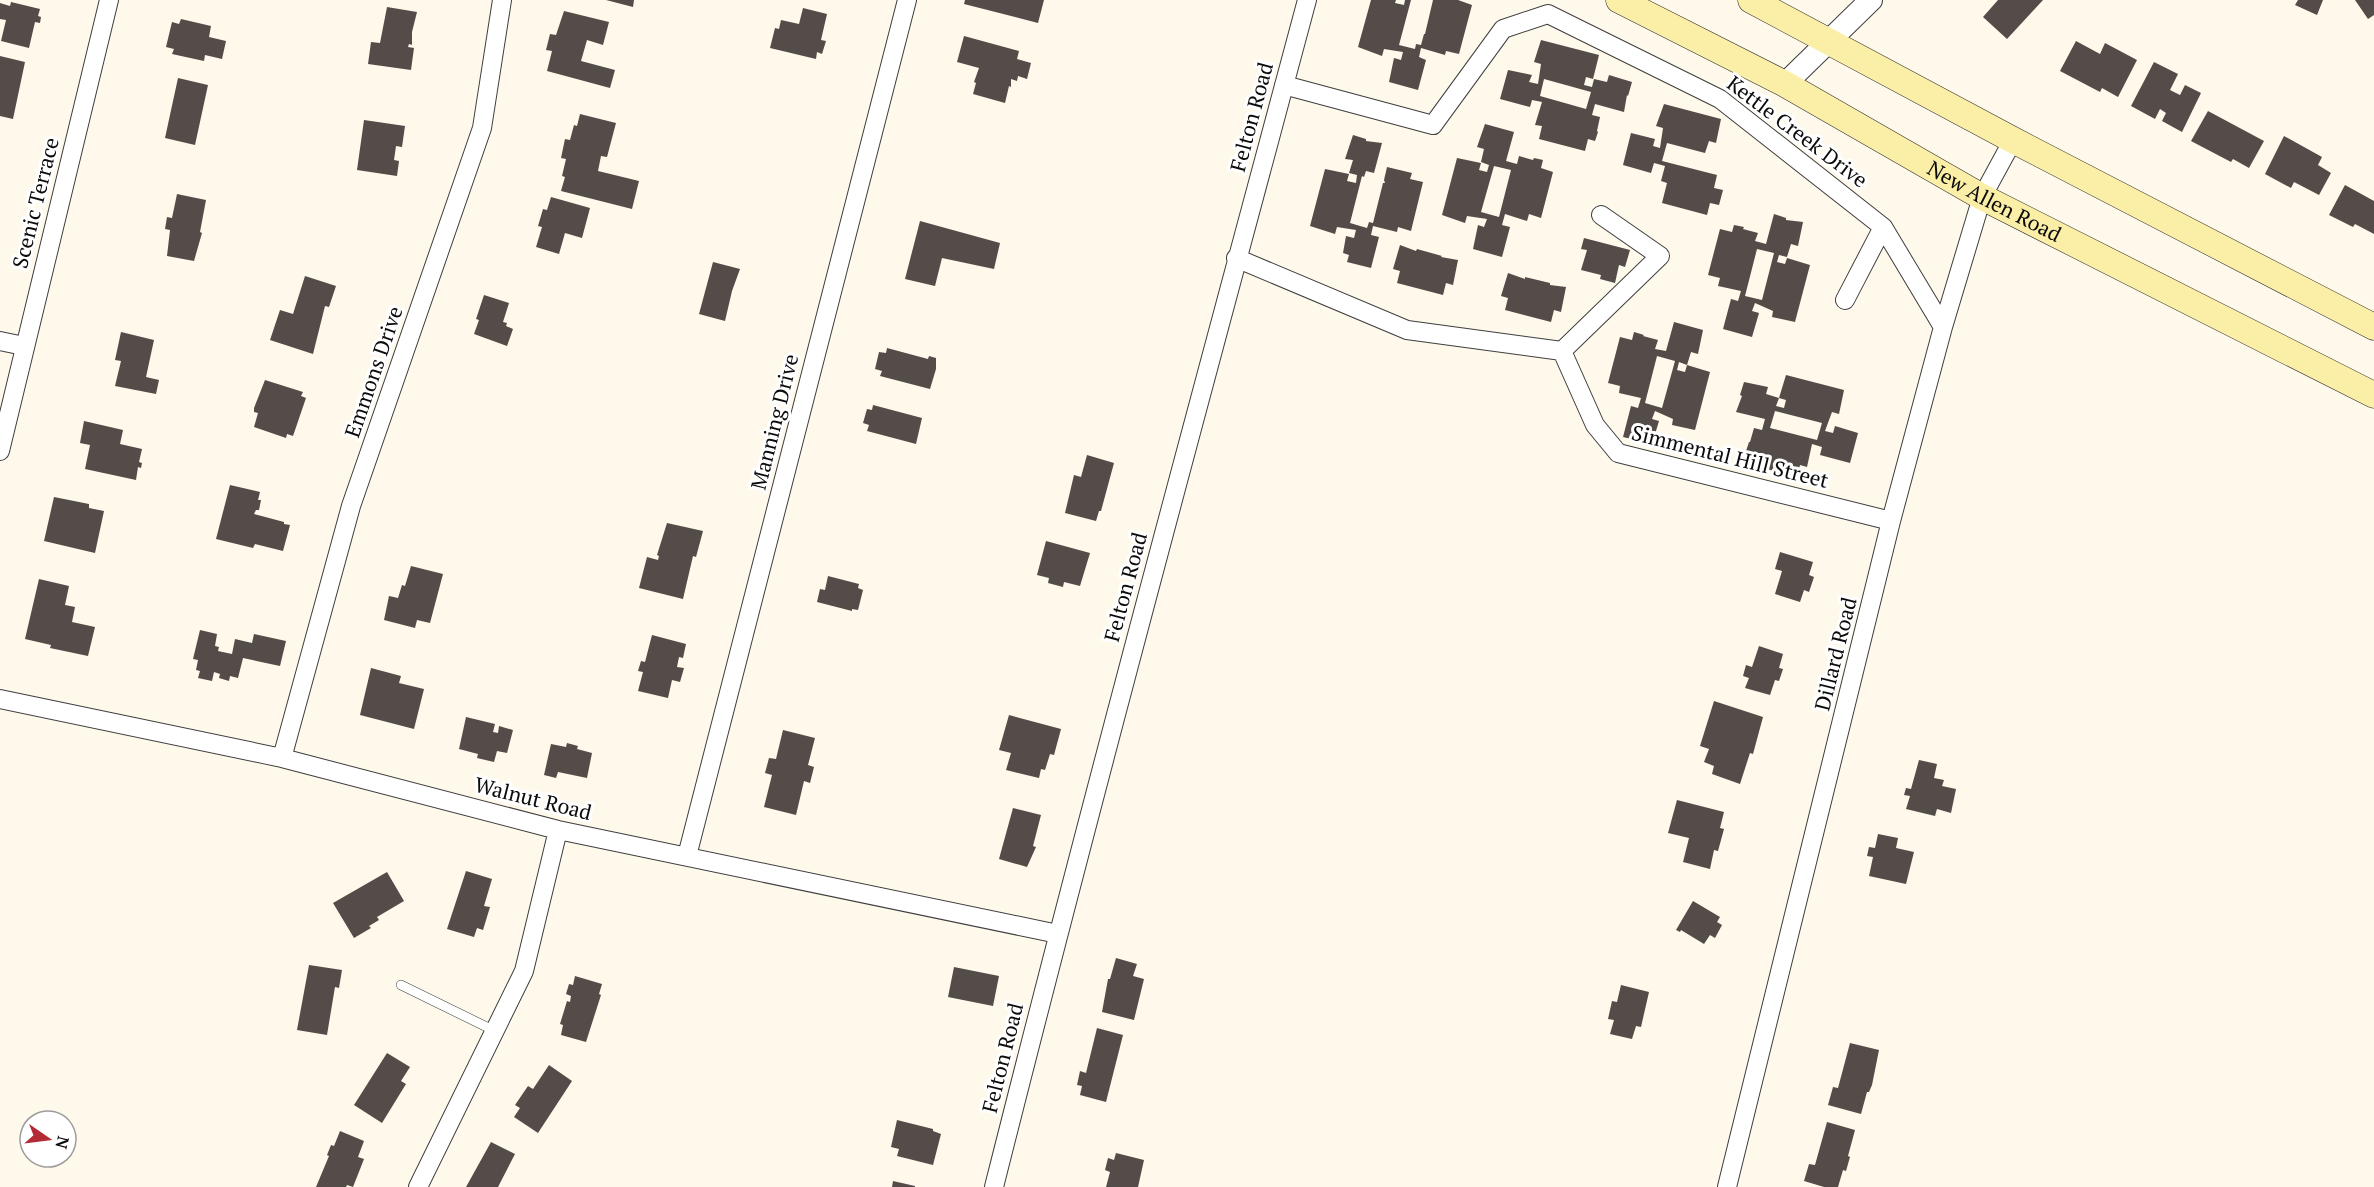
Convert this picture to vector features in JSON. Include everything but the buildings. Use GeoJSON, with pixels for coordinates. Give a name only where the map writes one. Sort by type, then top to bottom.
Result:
{"type":"FeatureCollection","features":[{"type":"Feature","properties":{"kind":"main road","name":"New Allen Road"},"geometry":{"type":"LineString","coordinates":[[1619,0],[1785,84],[1982,197],[2374,395]]}},
{"type":"Feature","properties":{"kind":"main road"},"geometry":{"type":"LineString","coordinates":[[1751,0],[2013,140],[2374,327]]}},
{"type":"Feature","properties":{"kind":"street","name":"Scenic Terrace"},"geometry":{"type":"LineString","coordinates":[[0,452],[109,0]]}},
{"type":"Feature","properties":{"kind":"street","name":"Emmons Drive"},"geometry":{"type":"LineString","coordinates":[[282,758],[351,506],[482,128],[502,0]]}},
{"type":"Feature","properties":{"kind":"street","name":"Manning Drive"},"geometry":{"type":"LineString","coordinates":[[687,856],[907,0]]}},
{"type":"Feature","properties":{"kind":"street","name":"Felton Road"},"geometry":{"type":"LineString","coordinates":[[994,1187],[1058,934],[1236,258],[1307,0]]}},
{"type":"Feature","properties":{"kind":"street"},"geometry":{"type":"LineString","coordinates":[[1785,84],[1871,0]]}},
{"type":"Feature","properties":{"kind":"street","name":"Kettle Creek Drive"},"geometry":{"type":"LineString","coordinates":[[1284,85],[1433,125],[1503,29],[1548,14],[1720,99],[1883,227],[1943,327]]}},
{"type":"Feature","properties":{"kind":"street","name":"Dillard Road"},"geometry":{"type":"LineString","coordinates":[[1727,1187],[1891,521],[1943,327],[1982,197],[2013,140]]}},
{"type":"Feature","properties":{"kind":"street"},"geometry":{"type":"LineString","coordinates":[[1236,258],[1407,330],[1562,351],[1660,256],[1601,215]]}},
{"type":"Feature","properties":{"kind":"street"},"geometry":{"type":"LineString","coordinates":[[1845,300],[1883,227]]}},
{"type":"Feature","properties":{"kind":"street"},"geometry":{"type":"LineString","coordinates":[[0,341],[24,346]]}},
{"type":"Feature","properties":{"kind":"street","name":"Simmental Hill Street"},"geometry":{"type":"LineString","coordinates":[[1562,351],[1595,425],[1618,453],[1891,521]]}},
{"type":"Feature","properties":{"kind":"street","name":"Walnut Road"},"geometry":{"type":"LineString","coordinates":[[0,699],[282,758],[558,830],[1058,934]]}},
{"type":"Feature","properties":{"kind":"street"},"geometry":{"type":"LineString","coordinates":[[418,1187],[525,971],[558,830]]}},
{"type":"Feature","properties":{"kind":"lane"},"geometry":{"type":"LineString","coordinates":[[401,985],[495,1031]]}}]}
